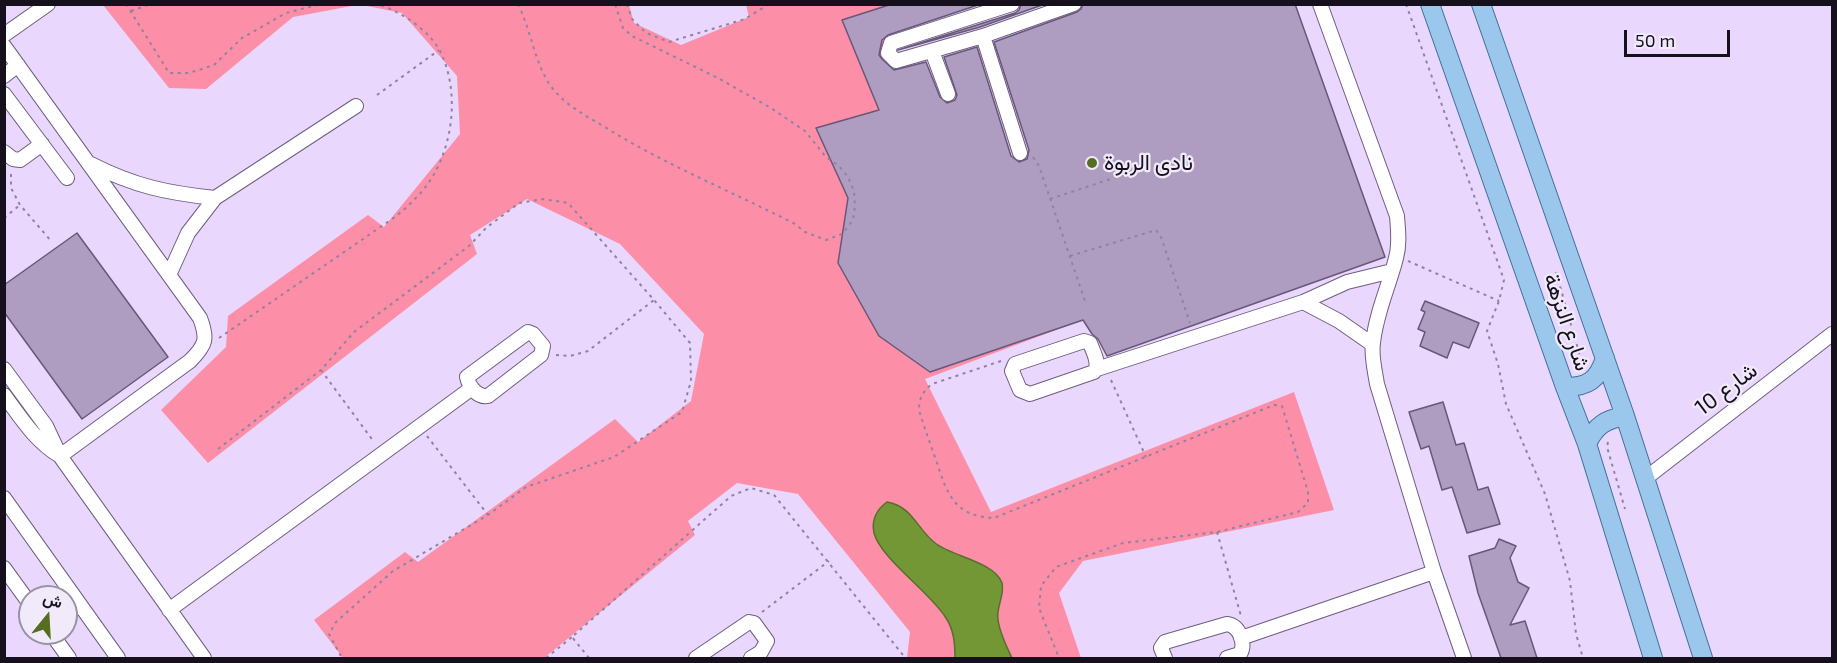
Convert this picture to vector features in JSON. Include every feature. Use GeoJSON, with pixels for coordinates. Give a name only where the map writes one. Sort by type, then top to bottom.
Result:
{"type":"FeatureCollection","features":[{"type":"Feature","properties":{"kind":"main road","name":"شارع النزهة"},"geometry":{"type":"LineString","coordinates":[[1430,4],[1587,444],[1653,658]]}},
{"type":"Feature","properties":{"kind":"main road","name":"شارع النزهة"},"geometry":{"type":"LineString","coordinates":[[1480,4],[1625,416],[1703,658]]}},
{"type":"Feature","properties":{"kind":"main road"},"geometry":{"type":"LineString","coordinates":[[1565,387],[1579,387],[1591,382],[1600,371],[1605,358]]}},
{"type":"Feature","properties":{"kind":"main road"},"geometry":{"type":"LineString","coordinates":[[1587,444],[1592,433],[1601,423],[1625,416]]}},
{"type":"Feature","properties":{"kind":"street"},"geometry":{"type":"LineString","coordinates":[[4,35],[48,4]]}},
{"type":"Feature","properties":{"kind":"street"},"geometry":{"type":"LineString","coordinates":[[1012,4],[891,43],[888,53],[896,61],[981,37],[1074,4]]}},
{"type":"Feature","properties":{"kind":"street"},"geometry":{"type":"LineString","coordinates":[[1320,4],[1397,216],[1399,236],[1397,256],[1380,307],[1372,344],[1377,384],[1434,572],[1464,658]]}},
{"type":"Feature","properties":{"kind":"street"},"geometry":{"type":"LineString","coordinates":[[972,17],[981,37],[1020,153]]}},
{"type":"Feature","properties":{"kind":"street"},"geometry":{"type":"LineString","coordinates":[[4,46],[200,318],[206,334],[202,350],[190,361],[60,456]]}},
{"type":"Feature","properties":{"kind":"street"},"geometry":{"type":"LineString","coordinates":[[932,51],[948,94]]}},
{"type":"Feature","properties":{"kind":"street"},"geometry":{"type":"LineString","coordinates":[[4,76],[18,65]]}},
{"type":"Feature","properties":{"kind":"street"},"geometry":{"type":"LineString","coordinates":[[4,94],[65,175],[87,160]]}},
{"type":"Feature","properties":{"kind":"street"},"geometry":{"type":"LineString","coordinates":[[169,275],[188,234],[215,198],[356,106]]}},
{"type":"Feature","properties":{"kind":"street"},"geometry":{"type":"LineString","coordinates":[[9,155],[20,160],[42,144]]}},
{"type":"Feature","properties":{"kind":"street"},"geometry":{"type":"LineString","coordinates":[[87,160],[118,178],[149,188],[215,198]]}},
{"type":"Feature","properties":{"kind":"street"},"geometry":{"type":"LineString","coordinates":[[1101,368],[1090,343],[1084,341],[1015,364],[1012,371],[1020,390],[1030,394],[1101,368],[1304,302],[1347,282],[1392,271]]}},
{"type":"Feature","properties":{"kind":"street"},"geometry":{"type":"LineString","coordinates":[[1304,302],[1339,321],[1372,344]]}},
{"type":"Feature","properties":{"kind":"street"},"geometry":{"type":"LineString","coordinates":[[528,332],[533,334],[543,346],[541,355],[488,396],[478,395],[472,388],[467,377],[470,373],[523,334],[528,332]]}},
{"type":"Feature","properties":{"kind":"street","name":"شارع 10"},"geometry":{"type":"LineString","coordinates":[[1646,478],[1833,334]]}},
{"type":"Feature","properties":{"kind":"street"},"geometry":{"type":"LineString","coordinates":[[4,369],[46,426],[60,456],[204,658]]}},
{"type":"Feature","properties":{"kind":"street"},"geometry":{"type":"LineString","coordinates":[[169,610],[472,388]]}},
{"type":"Feature","properties":{"kind":"street"},"geometry":{"type":"LineString","coordinates":[[4,395],[35,437],[46,448],[60,456]]}},
{"type":"Feature","properties":{"kind":"street"},"geometry":{"type":"LineString","coordinates":[[4,498],[118,658]]}},
{"type":"Feature","properties":{"kind":"street"},"geometry":{"type":"LineString","coordinates":[[4,568],[18,587]]}},
{"type":"Feature","properties":{"kind":"street"},"geometry":{"type":"LineString","coordinates":[[1244,637],[1434,572]]}},
{"type":"Feature","properties":{"kind":"street"},"geometry":{"type":"LineString","coordinates":[[696,658],[749,622],[754,623],[767,641],[761,652],[751,658]]}},
{"type":"Feature","properties":{"kind":"street"},"geometry":{"type":"LineString","coordinates":[[1165,658],[1161,648],[1166,642],[1227,624],[1233,625],[1244,637],[1243,651],[1227,658]]}},
{"type":"Feature","properties":{"kind":"street"},"geometry":{"type":"LineString","coordinates":[[60,645],[69,658]]}},
{"type":"Feature","properties":{"kind":"path"},"geometry":{"type":"LineString","coordinates":[[126,4],[169,73],[189,73],[214,65],[242,38],[286,13],[321,4]]}},
{"type":"Feature","properties":{"kind":"path"},"geometry":{"type":"LineString","coordinates":[[130,11],[151,4]]}},
{"type":"Feature","properties":{"kind":"path"},"geometry":{"type":"LineString","coordinates":[[202,350],[395,217],[425,188],[442,158],[450,124],[450,86],[439,50],[423,31],[405,17],[378,4]]}},
{"type":"Feature","properties":{"kind":"path"},"geometry":{"type":"LineString","coordinates":[[518,4],[544,74],[556,93],[572,108],[678,168],[790,221],[805,232],[826,240],[842,234],[853,220],[854,191],[848,177],[839,166],[826,157],[805,131],[745,92],[632,36],[623,28],[615,4]]}},
{"type":"Feature","properties":{"kind":"path"},"geometry":{"type":"LineString","coordinates":[[627,4],[632,19],[646,33],[669,42],[745,19],[769,4]]}},
{"type":"Feature","properties":{"kind":"path"},"geometry":{"type":"LineString","coordinates":[[1406,4],[1504,280],[1499,301],[1487,331],[1498,364],[1506,404],[1545,494],[1570,580],[1576,634],[1583,658]]}},
{"type":"Feature","properties":{"kind":"path"},"geometry":{"type":"LineString","coordinates":[[377,95],[439,50]]}},
{"type":"Feature","properties":{"kind":"path"},"geometry":{"type":"LineString","coordinates":[[1020,153],[1032,155],[1039,165],[1085,301]]}},
{"type":"Feature","properties":{"kind":"path"},"geometry":{"type":"LineString","coordinates":[[9,155],[11,188],[20,205],[52,242]]}},
{"type":"Feature","properties":{"kind":"path"},"geometry":{"type":"LineString","coordinates":[[1050,199],[1144,168]]}},
{"type":"Feature","properties":{"kind":"path"},"geometry":{"type":"LineString","coordinates":[[4,218],[20,205]]}},
{"type":"Feature","properties":{"kind":"path"},"geometry":{"type":"LineString","coordinates":[[1070,256],[1156,230],[1161,237],[1195,337]]}},
{"type":"Feature","properties":{"kind":"path"},"geometry":{"type":"LineString","coordinates":[[1397,256],[1499,301]]}},
{"type":"Feature","properties":{"kind":"path"},"geometry":{"type":"LineString","coordinates":[[543,350],[552,354],[570,356],[588,351],[654,300]]}},
{"type":"Feature","properties":{"kind":"path"},"geometry":{"type":"LineString","coordinates":[[1015,364],[996,361],[933,384],[921,396],[918,410],[948,494],[960,507],[976,515],[994,518],[1274,405],[1282,406],[1308,492],[1308,502],[1298,512],[1217,532],[1123,543],[1056,567],[1041,586],[1039,608],[1059,658]]}},
{"type":"Feature","properties":{"kind":"path"},"geometry":{"type":"LineString","coordinates":[[1101,368],[1146,458]]}},
{"type":"Feature","properties":{"kind":"path"},"geometry":{"type":"LineString","coordinates":[[321,370],[383,453]]}},
{"type":"Feature","properties":{"kind":"path"},"geometry":{"type":"LineString","coordinates":[[420,426],[488,515]]}},
{"type":"Feature","properties":{"kind":"path"},"geometry":{"type":"LineString","coordinates":[[546,658],[731,496],[750,488],[774,495],[829,561],[903,655],[903,658]]}},
{"type":"Feature","properties":{"kind":"path"},"geometry":{"type":"LineString","coordinates":[[1217,532],[1244,637]]}},
{"type":"Feature","properties":{"kind":"path"},"geometry":{"type":"LineString","coordinates":[[749,622],[829,561]]}},
{"type":"Feature","properties":{"kind":"path"},"geometry":{"type":"LineString","coordinates":[[572,637],[589,658]]}},
{"type":"Feature","properties":{"kind":"shaded area"},"geometry":{"type":"Polygon","coordinates":[[[103,5],[357,5],[293,17],[206,89],[169,88],[103,5]]]}},
{"type":"Feature","properties":{"kind":"shaded area"},"geometry":{"type":"Polygon","coordinates":[[[362,5],[629,5],[634,23],[681,45],[749,17],[746,5],[942,5],[891,23],[881,50],[898,102],[832,129],[1096,315],[925,379],[991,512],[1294,392],[1334,510],[1083,561],[1059,593],[1081,658],[907,658],[910,632],[798,494],[737,483],[688,521],[695,535],[544,658],[343,658],[314,620],[405,552],[418,562],[615,419],[638,442],[691,401],[704,334],[620,244],[527,199],[470,235],[477,254],[208,463],[161,410],[226,347],[228,316],[368,215],[384,227],[460,134],[457,76],[402,13],[362,5]]]}},
{"type":"Feature","properties":{"kind":"shaded area"},"geometry":{"type":"Polygon","coordinates":[[[887,502],[903,508],[942,548],[982,565],[998,576],[1003,588],[998,610],[999,624],[1012,658],[955,658],[954,637],[946,618],[878,543],[873,524],[880,508],[887,502]]]}},
{"type":"Feature","properties":{"kind":"building","name":"نادى الربوة"},"geometry":{"type":"Polygon","coordinates":[[[892,4],[981,4],[888,35],[882,40],[879,55],[894,70],[926,62],[940,97],[947,103],[955,100],[957,95],[944,57],[977,47],[1011,156],[1019,162],[1027,159],[1029,150],[994,42],[1077,12],[1083,4],[1295,4],[1385,257],[1107,356],[1098,339],[1083,320],[930,372],[879,336],[838,263],[848,198],[816,128],[879,110],[842,20],[892,4]]]}},
{"type":"Feature","properties":{"kind":"building"},"geometry":{"type":"Polygon","coordinates":[[[1021,4],[1045,4],[980,27],[898,50],[1015,13],[1021,4]]]}},
{"type":"Feature","properties":{"kind":"building"},"geometry":{"type":"Polygon","coordinates":[[[77,233],[168,357],[82,419],[4,312],[4,285],[77,233]]]}},
{"type":"Feature","properties":{"kind":"building"},"geometry":{"type":"Polygon","coordinates":[[[1425,301],[1479,323],[1469,348],[1453,342],[1447,358],[1420,346],[1425,332],[1418,329],[1425,312],[1421,310],[1425,301]]]}},
{"type":"Feature","properties":{"kind":"building"},"geometry":{"type":"Polygon","coordinates":[[[1443,402],[1456,445],[1464,443],[1478,490],[1488,487],[1500,524],[1467,533],[1452,487],[1442,490],[1429,446],[1421,449],[1409,412],[1443,402]]]}},
{"type":"Feature","properties":{"kind":"building"},"geometry":{"type":"Polygon","coordinates":[[[1499,539],[1516,546],[1510,558],[1518,582],[1529,588],[1510,625],[1525,621],[1537,658],[1501,658],[1478,593],[1469,556],[1495,548],[1499,539]]]}},
{"type":"Feature","properties":{"kind":"place","name":"نادى الربوة"},"geometry":{"type":"Point","coordinates":[1092,163]}}]}
